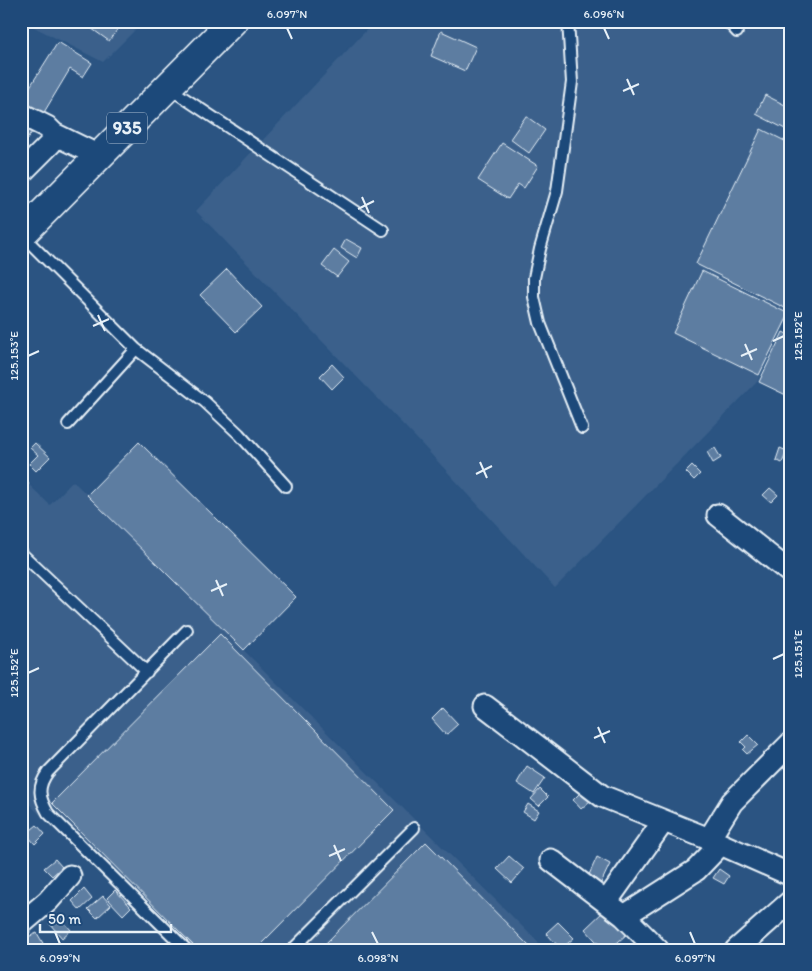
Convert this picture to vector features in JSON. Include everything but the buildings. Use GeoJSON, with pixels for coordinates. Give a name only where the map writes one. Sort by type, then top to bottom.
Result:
{"type":"FeatureCollection","features":[{"type":"Feature","properties":{"kind":"main road","name":"935"},"geometry":{"type":"LineString","coordinates":[[21,235],[233,21]]}},
{"type":"Feature","properties":{"kind":"street"},"geometry":{"type":"LineString","coordinates":[[21,114],[47,127],[54,134],[99,156]]}},
{"type":"Feature","properties":{"kind":"street"},"geometry":{"type":"LineString","coordinates":[[21,172],[51,143],[54,134]]}},
{"type":"Feature","properties":{"kind":"street"},"geometry":{"type":"LineString","coordinates":[[718,515],[791,573]]}},
{"type":"Feature","properties":{"kind":"street"},"geometry":{"type":"LineString","coordinates":[[484,706],[602,796],[791,875]]}},
{"type":"Feature","properties":{"kind":"street"},"geometry":{"type":"LineString","coordinates":[[624,916],[696,870],[714,842],[732,802],[791,743]]}},
{"type":"Feature","properties":{"kind":"street"},"geometry":{"type":"LineString","coordinates":[[607,901],[663,822]]}},
{"type":"Feature","properties":{"kind":"street"},"geometry":{"type":"LineString","coordinates":[[551,860],[607,901],[658,950]]}},
{"type":"Feature","properties":{"kind":"street"},"geometry":{"type":"LineString","coordinates":[[21,924],[48,901],[70,876]]}},
{"type":"Feature","properties":{"kind":"street"},"geometry":{"type":"LineString","coordinates":[[736,950],[791,901]]}},
{"type":"Feature","properties":{"kind":"lane"},"geometry":{"type":"LineString","coordinates":[[568,21],[572,82],[557,191],[540,249],[534,278],[534,297],[540,323],[582,428]]}},
{"type":"Feature","properties":{"kind":"lane"},"geometry":{"type":"LineString","coordinates":[[727,21],[737,32]]}},
{"type":"Feature","properties":{"kind":"lane"},"geometry":{"type":"LineString","coordinates":[[168,87],[383,230]]}},
{"type":"Feature","properties":{"kind":"lane"},"geometry":{"type":"LineString","coordinates":[[21,235],[136,349],[205,402],[239,434],[286,486]]}},
{"type":"Feature","properties":{"kind":"lane"},"geometry":{"type":"LineString","coordinates":[[68,424],[136,349]]}},
{"type":"Feature","properties":{"kind":"lane"},"geometry":{"type":"LineString","coordinates":[[21,553],[148,672]]}},
{"type":"Feature","properties":{"kind":"lane"},"geometry":{"type":"LineString","coordinates":[[187,630],[148,672],[48,772],[41,782],[40,791],[41,800],[48,813],[187,950]]}},
{"type":"Feature","properties":{"kind":"lane"},"geometry":{"type":"LineString","coordinates":[[292,950],[414,828]]}},
{"type":"Feature","properties":{"kind":"shaded area"},"geometry":{"type":"Polygon","coordinates":[[[22,21],[144,21],[103,62],[22,21]]]}},
{"type":"Feature","properties":{"kind":"shaded area"},"geometry":{"type":"Polygon","coordinates":[[[375,21],[791,21],[791,312],[757,382],[555,588],[416,438],[196,211],[375,21]]]}},
{"type":"Feature","properties":{"kind":"shaded area"},"geometry":{"type":"Polygon","coordinates":[[[21,477],[50,505],[73,481],[546,950],[176,950],[21,796],[21,477]]]}}]}
